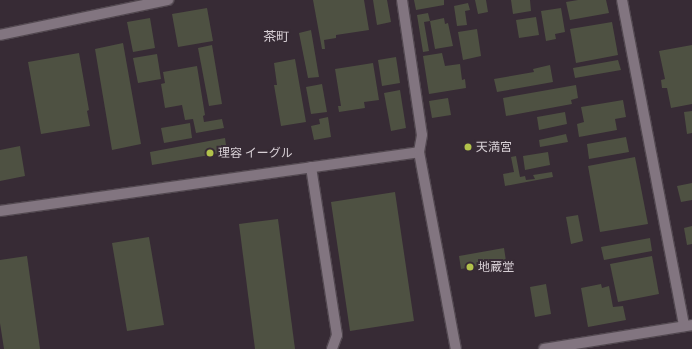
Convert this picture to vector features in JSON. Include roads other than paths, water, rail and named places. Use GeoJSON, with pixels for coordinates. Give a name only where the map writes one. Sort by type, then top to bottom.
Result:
{"type":"FeatureCollection","features":[{"type":"Feature","properties":{"kind":"street"},"geometry":{"type":"LineString","coordinates":[[0,35],[168,0]]}},
{"type":"Feature","properties":{"kind":"street"},"geometry":{"type":"LineString","coordinates":[[402,0],[422,135],[419,152],[456,349]]}},
{"type":"Feature","properties":{"kind":"street"},"geometry":{"type":"LineString","coordinates":[[544,349],[688,326],[622,0]]}},
{"type":"Feature","properties":{"kind":"street"},"geometry":{"type":"LineString","coordinates":[[0,211],[419,152]]}},
{"type":"Feature","properties":{"kind":"street"},"geometry":{"type":"LineString","coordinates":[[311,167],[337,335],[332,349]]}},
{"type":"Feature","properties":{"kind":"place","name":"天満宮"},"geometry":{"type":"Point","coordinates":[468,147]}},
{"type":"Feature","properties":{"kind":"place","name":"理容 イーグル"},"geometry":{"type":"Point","coordinates":[210,153]}},
{"type":"Feature","properties":{"kind":"place","name":"地蔵堂"},"geometry":{"type":"Point","coordinates":[470,267]}},
{"type":"Feature","properties":{"kind":"district","name":"茶町"},"geometry":{"type":"Point","coordinates":[276,37]}}]}
